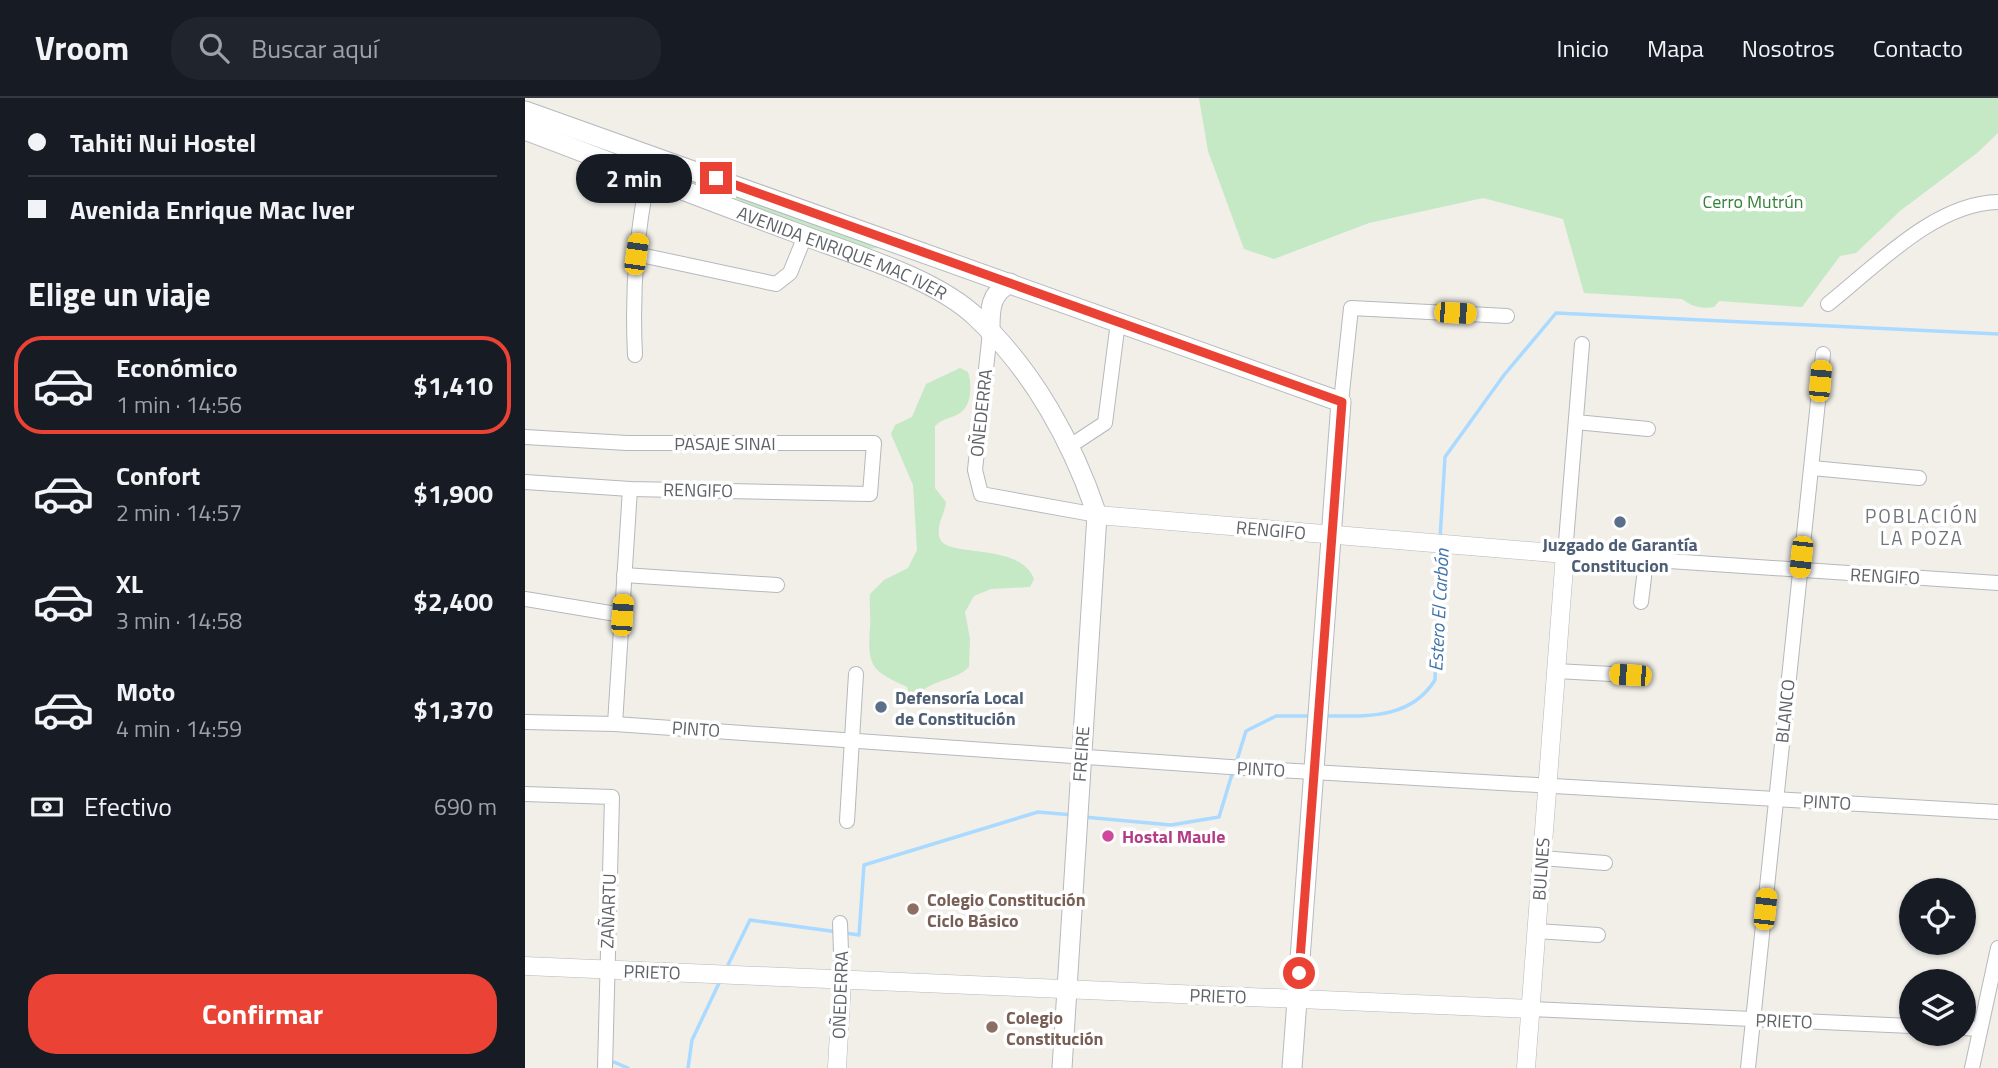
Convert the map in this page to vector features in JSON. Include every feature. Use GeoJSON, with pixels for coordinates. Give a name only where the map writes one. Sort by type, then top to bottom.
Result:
{"type":"FeatureCollection","features":[{"type":"Feature","properties":{"kind":"main road","name":"AVENIDA ENRIQUE MAC IVER"},"geometry":{"type":"LineString","coordinates":[[525,113],[690,169],[1342,402]]}},
{"type":"Feature","properties":{"kind":"main road","name":"AVENIDA ENRIQUE MAC IVER"},"geometry":{"type":"LineString","coordinates":[[525,130],[864,258],[942,294],[976,316],[990,332]]}},
{"type":"Feature","properties":{"kind":"main road"},"geometry":{"type":"LineString","coordinates":[[683,191],[690,169]]}},
{"type":"Feature","properties":{"kind":"main road"},"geometry":{"type":"LineString","coordinates":[[864,258],[898,244]]}},
{"type":"Feature","properties":{"kind":"main road"},"geometry":{"type":"LineString","coordinates":[[926,254],[942,294]]}},
{"type":"Feature","properties":{"kind":"main road"},"geometry":{"type":"LineString","coordinates":[[990,332],[992,301],[999,290],[1010,284]]}},
{"type":"Feature","properties":{"kind":"main road","name":"FREIRE"},"geometry":{"type":"LineString","coordinates":[[990,332],[1024,373],[1070,446],[1097,515],[1062,1068]]}},
{"type":"Feature","properties":{"kind":"main road"},"geometry":{"type":"LineString","coordinates":[[1292,1068],[1342,402]]}},
{"type":"Feature","properties":{"kind":"street"},"geometry":{"type":"LineString","coordinates":[[635,355],[633,310],[636,254],[648,177]]}},
{"type":"Feature","properties":{"kind":"street"},"geometry":{"type":"LineString","coordinates":[[1828,304],[1938,218],[1973,204],[1998,202]]}},
{"type":"Feature","properties":{"kind":"street"},"geometry":{"type":"LineString","coordinates":[[636,254],[776,284],[790,273],[805,236]]}},
{"type":"Feature","properties":{"kind":"street"},"geometry":{"type":"LineString","coordinates":[[1342,402],[1351,307],[1507,316]]}},
{"type":"Feature","properties":{"kind":"street"},"geometry":{"type":"LineString","coordinates":[[1070,446],[1100,428],[1107,418],[1118,322]]}},
{"type":"Feature","properties":{"kind":"street","name":"OÑEDERRA"},"geometry":{"type":"LineString","coordinates":[[981,494],[975,470],[990,332]]}},
{"type":"Feature","properties":{"kind":"street","name":"BULNES"},"geometry":{"type":"LineString","coordinates":[[1526,1068],[1582,344]]}},
{"type":"Feature","properties":{"kind":"street","name":"BLANCO"},"geometry":{"type":"LineString","coordinates":[[1748,1068],[1822,354]]}},
{"type":"Feature","properties":{"kind":"street"},"geometry":{"type":"LineString","coordinates":[[1576,422],[1648,429]]}},
{"type":"Feature","properties":{"kind":"street","name":"PASAJE SINAI"},"geometry":{"type":"LineString","coordinates":[[525,437],[627,443],[874,443],[870,494]]}},
{"type":"Feature","properties":{"kind":"street"},"geometry":{"type":"LineString","coordinates":[[1812,468],[1919,478]]}},
{"type":"Feature","properties":{"kind":"street","name":"RENGIFO"},"geometry":{"type":"LineString","coordinates":[[525,482],[629,489],[870,494]]}},
{"type":"Feature","properties":{"kind":"street"},"geometry":{"type":"LineString","coordinates":[[615,724],[629,489]]}},
{"type":"Feature","properties":{"kind":"street","name":"RENGIFO"},"geometry":{"type":"LineString","coordinates":[[981,494],[1097,515],[1333,536],[1646,561],[1998,583]]}},
{"type":"Feature","properties":{"kind":"street"},"geometry":{"type":"LineString","coordinates":[[1641,602],[1646,561]]}},
{"type":"Feature","properties":{"kind":"street"},"geometry":{"type":"LineString","coordinates":[[624,575],[777,585]]}},
{"type":"Feature","properties":{"kind":"street"},"geometry":{"type":"LineString","coordinates":[[525,599],[622,615]]}},
{"type":"Feature","properties":{"kind":"street"},"geometry":{"type":"LineString","coordinates":[[1556,671],[1630,675]]}},
{"type":"Feature","properties":{"kind":"street"},"geometry":{"type":"LineString","coordinates":[[847,821],[856,674]]}},
{"type":"Feature","properties":{"kind":"street","name":"PINTO"},"geometry":{"type":"LineString","coordinates":[[525,722],[615,724],[1227,767],[1998,812]]}},
{"type":"Feature","properties":{"kind":"street","name":"ZAÑARTU"},"geometry":{"type":"LineString","coordinates":[[525,794],[612,797],[605,1068]]}},
{"type":"Feature","properties":{"kind":"street"},"geometry":{"type":"LineString","coordinates":[[1542,858],[1605,863]]}},
{"type":"Feature","properties":{"kind":"street","name":"OÑEDERRA"},"geometry":{"type":"LineString","coordinates":[[837,1068],[843,945],[840,923]]}},
{"type":"Feature","properties":{"kind":"street"},"geometry":{"type":"LineString","coordinates":[[1537,931],[1598,935]]}},
{"type":"Feature","properties":{"kind":"street"},"geometry":{"type":"LineString","coordinates":[[1972,1068],[1998,948]]}},
{"type":"Feature","properties":{"kind":"street","name":"PRIETO"},"geometry":{"type":"LineString","coordinates":[[525,966],[1899,1026]]}},
{"type":"Feature","properties":{"kind":"street"},"geometry":{"type":"LineString","coordinates":[[1976,1029],[1980,1029]]}},
{"type":"Feature","properties":{"kind":"green space","name":"Cerro Mutrún"},"geometry":{"type":"Polygon","coordinates":[[[1199,98],[1998,98],[1998,133],[1977,153],[1900,211],[1856,253],[1840,256],[1802,307],[1719,301],[1714,307],[1705,308],[1694,306],[1682,299],[1584,293],[1563,219],[1483,198],[1369,223],[1274,259],[1244,249],[1208,151],[1199,98]]]}},
{"type":"Feature","properties":{"kind":"green space"},"geometry":{"type":"Polygon","coordinates":[[[525,115],[886,245],[864,249],[525,127],[525,115]]]}},
{"type":"Feature","properties":{"kind":"green space"},"geometry":{"type":"Polygon","coordinates":[[[960,368],[968,372],[969,377],[970,394],[967,405],[960,413],[935,426],[935,488],[946,502],[939,525],[940,539],[946,545],[956,548],[1015,560],[1026,567],[1034,579],[1030,587],[991,589],[974,596],[965,612],[970,639],[969,667],[925,689],[921,705],[913,705],[907,687],[879,671],[871,660],[870,651],[870,594],[884,580],[908,568],[917,550],[913,485],[891,434],[895,425],[912,417],[926,384],[960,368]]]}},
{"type":"Feature","properties":{"kind":"waterway","name":"Estero El Carbón"},"geometry":{"type":"LineString","coordinates":[[1440,539],[1445,457],[1504,375],[1556,313],[1998,334]]}},
{"type":"Feature","properties":{"kind":"waterway","name":"Estero El Carbón"},"geometry":{"type":"LineString","coordinates":[[1324,716],[1371,715],[1400,709],[1425,693],[1435,680],[1439,550]]}},
{"type":"Feature","properties":{"kind":"waterway","name":"Estero El Carbón"},"geometry":{"type":"LineString","coordinates":[[1236,763],[1246,731],[1276,716],[1313,716]]}},
{"type":"Feature","properties":{"kind":"waterway","name":"Estero El Carbón"},"geometry":{"type":"LineString","coordinates":[[1084,817],[1171,825],[1219,817],[1233,771]]}},
{"type":"Feature","properties":{"kind":"waterway","name":"Estero El Carbón"},"geometry":{"type":"LineString","coordinates":[[845,933],[859,935],[864,865],[1038,812],[1073,815]]}},
{"type":"Feature","properties":{"kind":"waterway","name":"Estero El Carbón"},"geometry":{"type":"LineString","coordinates":[[726,969],[750,920],[838,932]]}},
{"type":"Feature","properties":{"kind":"waterway","name":"Estero El Carbón"},"geometry":{"type":"LineString","coordinates":[[688,1068],[692,1040],[721,979]]}},
{"type":"Feature","properties":{"kind":"waterway","name":"Estero El Carbón"},"geometry":{"type":"LineString","coordinates":[[608,1065],[614,1062],[628,1068]]}},
{"type":"Feature","properties":{"kind":"place","name":"Juzgado de Garantía Constitucion"},"geometry":{"type":"Point","coordinates":[1620,522]}},
{"type":"Feature","properties":{"kind":"place","name":"Defensoría Local de Constitución"},"geometry":{"type":"Point","coordinates":[881,707]}},
{"type":"Feature","properties":{"kind":"place","name":"Hostal Maule"},"geometry":{"type":"Point","coordinates":[1108,836]}},
{"type":"Feature","properties":{"kind":"place","name":"Colegio Constitución Ciclo Básico"},"geometry":{"type":"Point","coordinates":[913,909]}},
{"type":"Feature","properties":{"kind":"place","name":"Colegio Constitución"},"geometry":{"type":"Point","coordinates":[992,1027]}},
{"type":"Feature","properties":{"kind":"district","name":"POBLACIÓN LA POZA"},"geometry":{"type":"Point","coordinates":[1922,526]}},
{"type":"Feature","properties":{"kind":"route"},"geometry":{"type":"LineString","coordinates":[[716,178],[1342,402],[1299,973]]}}]}
